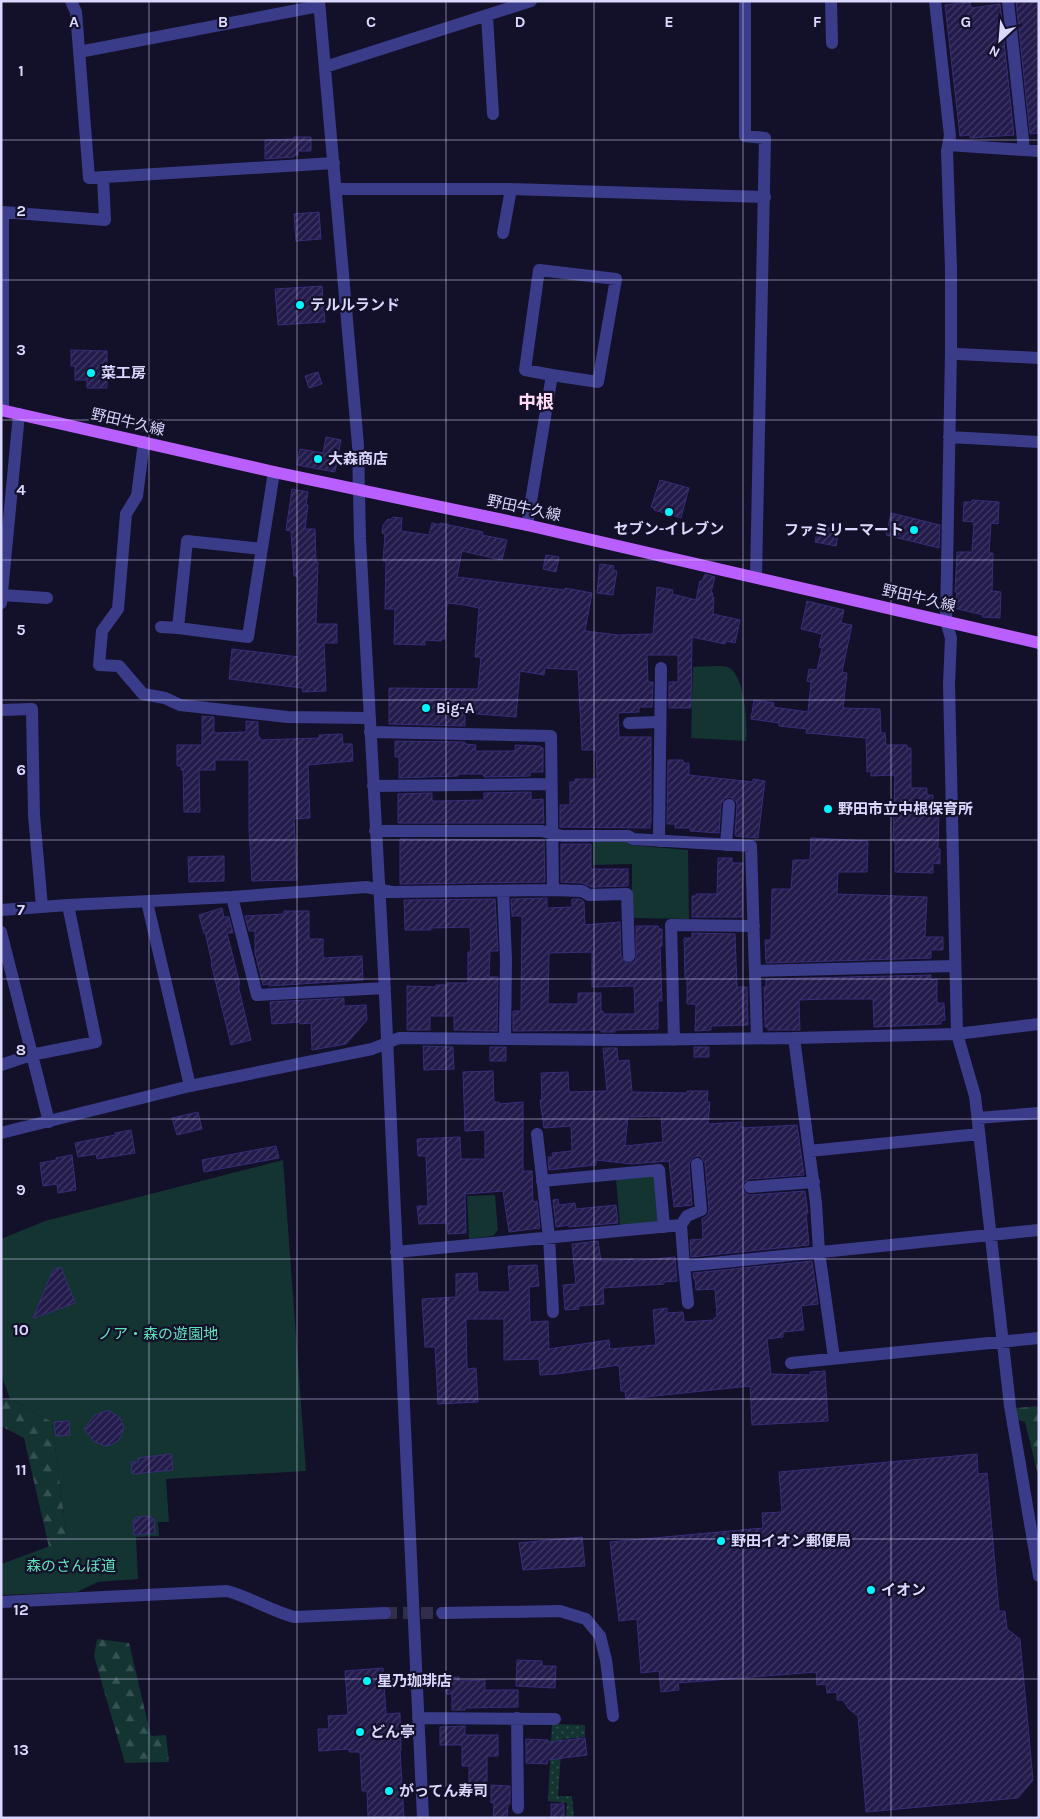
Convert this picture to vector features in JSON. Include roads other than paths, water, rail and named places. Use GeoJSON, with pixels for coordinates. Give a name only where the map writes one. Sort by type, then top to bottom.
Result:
{"type":"FeatureCollection","features":[{"type":"Feature","properties":{"kind":"main road","name":"野田牛久線"},"geometry":{"type":"LineString","coordinates":[[2,410],[274,472],[527,525],[1039,643]]}},
{"type":"Feature","properties":{"kind":"street"},"geometry":{"type":"LineString","coordinates":[[71,1],[76,12],[89,178],[334,163]]}},
{"type":"Feature","properties":{"kind":"street"},"geometry":{"type":"LineString","coordinates":[[325,67],[531,1]]}},
{"type":"Feature","properties":{"kind":"street"},"geometry":{"type":"LineString","coordinates":[[745,1],[745,136],[765,138],[756,577]]}},
{"type":"Feature","properties":{"kind":"street"},"geometry":{"type":"LineString","coordinates":[[832,1],[832,43]]}},
{"type":"Feature","properties":{"kind":"street"},"geometry":{"type":"LineString","coordinates":[[935,1],[950,136],[946,151],[951,268],[946,621],[951,638],[949,684],[957,1034],[976,1096],[1010,1406],[1039,1576]]}},
{"type":"Feature","properties":{"kind":"street"},"geometry":{"type":"LineString","coordinates":[[1008,1],[1024,150]]}},
{"type":"Feature","properties":{"kind":"street"},"geometry":{"type":"LineString","coordinates":[[79,52],[319,4],[358,445],[360,539],[387,1042],[423,1818]]}},
{"type":"Feature","properties":{"kind":"street"},"geometry":{"type":"LineString","coordinates":[[487,16],[493,114]]}},
{"type":"Feature","properties":{"kind":"street"},"geometry":{"type":"LineString","coordinates":[[948,145],[1039,151]]}},
{"type":"Feature","properties":{"kind":"street"},"geometry":{"type":"LineString","coordinates":[[2,410],[3,212],[105,220],[103,177]]}},
{"type":"Feature","properties":{"kind":"street"},"geometry":{"type":"LineString","coordinates":[[336,189],[511,189],[765,197]]}},
{"type":"Feature","properties":{"kind":"street"},"geometry":{"type":"LineString","coordinates":[[503,233],[511,189]]}},
{"type":"Feature","properties":{"kind":"street"},"geometry":{"type":"LineString","coordinates":[[539,270],[616,279],[598,382],[552,375],[525,370],[539,270]]}},
{"type":"Feature","properties":{"kind":"street"},"geometry":{"type":"LineString","coordinates":[[951,351],[958,354],[1039,358]]}},
{"type":"Feature","properties":{"kind":"street"},"geometry":{"type":"LineString","coordinates":[[527,525],[552,375]]}},
{"type":"Feature","properties":{"kind":"street"},"geometry":{"type":"LineString","coordinates":[[1,603],[19,414]]}},
{"type":"Feature","properties":{"kind":"street"},"geometry":{"type":"LineString","coordinates":[[949,437],[1039,442]]}},
{"type":"Feature","properties":{"kind":"street"},"geometry":{"type":"LineString","coordinates":[[144,442],[137,496],[126,514],[118,609],[102,631],[99,664],[118,666],[143,694],[165,698],[180,705],[287,717],[369,718]]}},
{"type":"Feature","properties":{"kind":"street"},"geometry":{"type":"LineString","coordinates":[[161,627],[248,637],[274,472]]}},
{"type":"Feature","properties":{"kind":"street"},"geometry":{"type":"LineString","coordinates":[[178,628],[187,541],[262,549]]}},
{"type":"Feature","properties":{"kind":"street"},"geometry":{"type":"LineString","coordinates":[[2,595],[47,598]]}},
{"type":"Feature","properties":{"kind":"street"},"geometry":{"type":"LineString","coordinates":[[659,841],[661,668]]}},
{"type":"Feature","properties":{"kind":"street"},"geometry":{"type":"LineString","coordinates":[[1,710],[32,709],[34,815],[42,907]]}},
{"type":"Feature","properties":{"kind":"street"},"geometry":{"type":"LineString","coordinates":[[629,723],[660,722]]}},
{"type":"Feature","properties":{"kind":"street"},"geometry":{"type":"LineString","coordinates":[[370,732],[551,736],[553,890]]}},
{"type":"Feature","properties":{"kind":"street"},"geometry":{"type":"LineString","coordinates":[[373,786],[551,784]]}},
{"type":"Feature","properties":{"kind":"street"},"geometry":{"type":"LineString","coordinates":[[726,845],[729,805]]}},
{"type":"Feature","properties":{"kind":"street"},"geometry":{"type":"LineString","coordinates":[[375,830],[542,831],[562,836],[628,836],[633,839],[751,846],[757,1038]]}},
{"type":"Feature","properties":{"kind":"street"},"geometry":{"type":"LineString","coordinates":[[1,910],[68,904],[147,902],[366,887],[392,892],[553,890],[582,891],[590,895],[627,894],[629,956]]}},
{"type":"Feature","properties":{"kind":"street"},"geometry":{"type":"LineString","coordinates":[[503,892],[506,959],[505,1039]]}},
{"type":"Feature","properties":{"kind":"street"},"geometry":{"type":"LineString","coordinates":[[232,897],[256,995],[384,988]]}},
{"type":"Feature","properties":{"kind":"street"},"geometry":{"type":"LineString","coordinates":[[147,902],[190,1086]]}},
{"type":"Feature","properties":{"kind":"street"},"geometry":{"type":"LineString","coordinates":[[1,1064],[96,1042],[68,904]]}},
{"type":"Feature","properties":{"kind":"street"},"geometry":{"type":"LineString","coordinates":[[674,1040],[671,925],[754,926]]}},
{"type":"Feature","properties":{"kind":"street"},"geometry":{"type":"LineString","coordinates":[[1,932],[49,1122]]}},
{"type":"Feature","properties":{"kind":"street"},"geometry":{"type":"LineString","coordinates":[[756,971],[954,966]]}},
{"type":"Feature","properties":{"kind":"street"},"geometry":{"type":"LineString","coordinates":[[1,1133],[190,1086],[372,1049],[399,1038],[674,1040],[794,1038],[957,1034],[1039,1024]]}},
{"type":"Feature","properties":{"kind":"street"},"geometry":{"type":"LineString","coordinates":[[794,1038],[814,1182],[819,1252],[834,1358]]}},
{"type":"Feature","properties":{"kind":"street"},"geometry":{"type":"LineString","coordinates":[[978,1118],[1039,1112]]}},
{"type":"Feature","properties":{"kind":"street"},"geometry":{"type":"LineString","coordinates":[[537,1134],[548,1238],[553,1312]]}},
{"type":"Feature","properties":{"kind":"street"},"geometry":{"type":"LineString","coordinates":[[809,1151],[979,1134]]}},
{"type":"Feature","properties":{"kind":"street"},"geometry":{"type":"LineString","coordinates":[[688,1303],[681,1225],[687,1216],[701,1210],[697,1164]]}},
{"type":"Feature","properties":{"kind":"street"},"geometry":{"type":"LineString","coordinates":[[542,1181],[658,1170],[664,1227]]}},
{"type":"Feature","properties":{"kind":"street"},"geometry":{"type":"LineString","coordinates":[[750,1188],[814,1182]]}},
{"type":"Feature","properties":{"kind":"street"},"geometry":{"type":"LineString","coordinates":[[396,1252],[681,1225]]}},
{"type":"Feature","properties":{"kind":"street"},"geometry":{"type":"LineString","coordinates":[[684,1266],[1039,1230]]}},
{"type":"Feature","properties":{"kind":"street"},"geometry":{"type":"LineString","coordinates":[[791,1364],[1039,1338]]}},
{"type":"Feature","properties":{"kind":"street"},"geometry":{"type":"LineString","coordinates":[[1,1602],[227,1591],[294,1617],[385,1614]]}},
{"type":"Feature","properties":{"kind":"street"},"geometry":{"type":"LineString","coordinates":[[442,1613],[560,1611],[586,1619],[600,1636],[606,1660],[613,1716]]}},
{"type":"Feature","properties":{"kind":"street"},"geometry":{"type":"LineString","coordinates":[[418,1718],[555,1719]]}},
{"type":"Feature","properties":{"kind":"street"},"geometry":{"type":"LineString","coordinates":[[517,1718],[518,1808]]}},
{"type":"Feature","properties":{"kind":"tunnel"},"geometry":{"type":"LineString","coordinates":[[385,1613],[442,1613]]}},
{"type":"Feature","properties":{"kind":"place","name":"テルルランド"},"geometry":{"type":"Point","coordinates":[300,305]}},
{"type":"Feature","properties":{"kind":"place","name":"菜工房"},"geometry":{"type":"Point","coordinates":[91,373]}},
{"type":"Feature","properties":{"kind":"place","name":"大森商店"},"geometry":{"type":"Point","coordinates":[318,459]}},
{"type":"Feature","properties":{"kind":"place","name":"セブン-イレブン"},"geometry":{"type":"Point","coordinates":[669,512]}},
{"type":"Feature","properties":{"kind":"place","name":"ファミリーマート"},"geometry":{"type":"Point","coordinates":[914,530]}},
{"type":"Feature","properties":{"kind":"place","name":"Big-A"},"geometry":{"type":"Point","coordinates":[426,708]}},
{"type":"Feature","properties":{"kind":"place","name":"野田市立中根保育所"},"geometry":{"type":"Point","coordinates":[828,809]}},
{"type":"Feature","properties":{"kind":"place","name":"野田イオン郵便局"},"geometry":{"type":"Point","coordinates":[721,1541]}},
{"type":"Feature","properties":{"kind":"place","name":"イオン"},"geometry":{"type":"Point","coordinates":[871,1590]}},
{"type":"Feature","properties":{"kind":"place","name":"星乃珈琲店"},"geometry":{"type":"Point","coordinates":[367,1681]}},
{"type":"Feature","properties":{"kind":"place","name":"どん亭"},"geometry":{"type":"Point","coordinates":[360,1732]}},
{"type":"Feature","properties":{"kind":"place","name":"がってん寿司"},"geometry":{"type":"Point","coordinates":[389,1791]}},
{"type":"Feature","properties":{"kind":"district","name":"中根"},"geometry":{"type":"Point","coordinates":[536,402]}},
{"type":"Feature","properties":{"kind":"park label","name":"ノア・森の遊園地"},"geometry":{"type":"Point","coordinates":[158,1334]}},
{"type":"Feature","properties":{"kind":"park label","name":"森のさんぽ道"},"geometry":{"type":"Point","coordinates":[71,1566]}}]}
